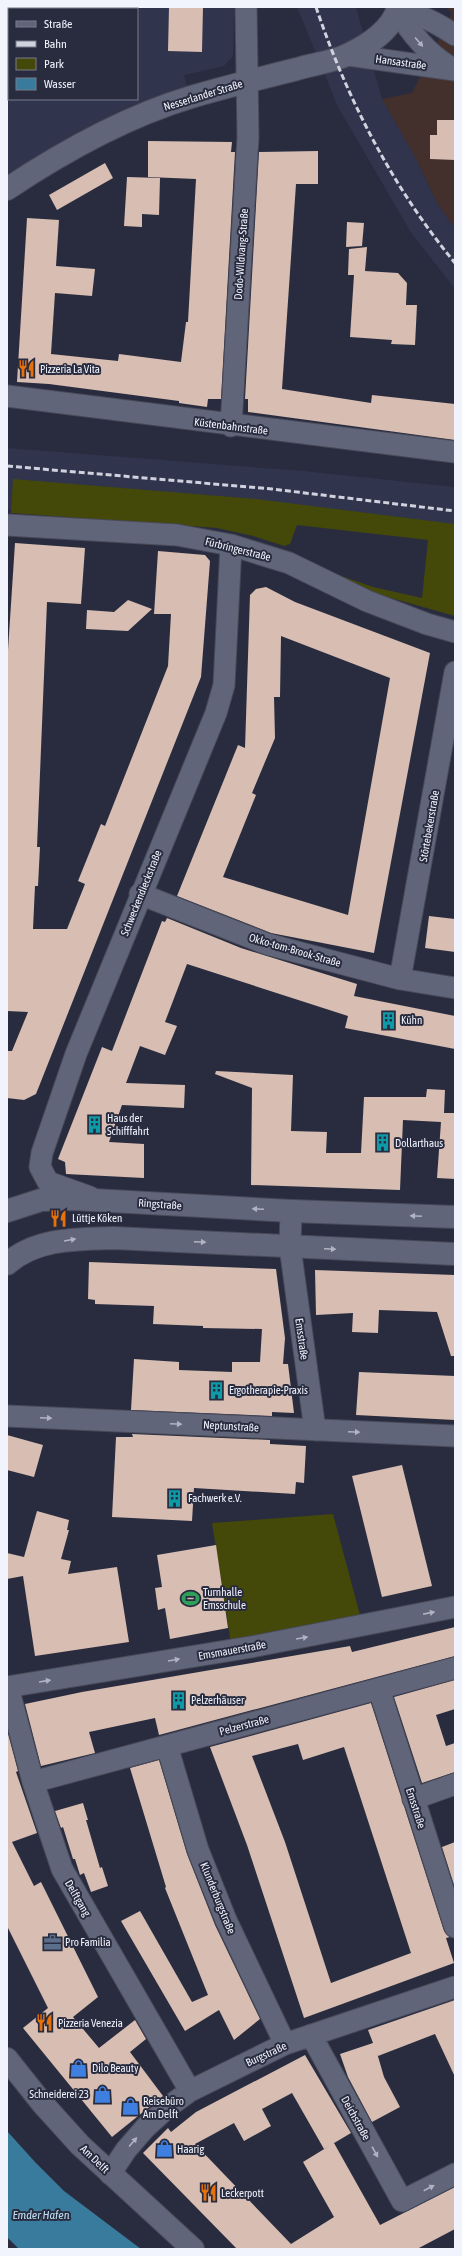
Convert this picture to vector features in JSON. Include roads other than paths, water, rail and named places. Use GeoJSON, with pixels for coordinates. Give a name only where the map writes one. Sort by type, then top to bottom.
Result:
{"type":"FeatureCollection","features":[{"type":"Feature","properties":{"kind":"street"},"geometry":{"type":"LineString","coordinates":[[7,29],[8,7]]}},
{"type":"Feature","properties":{"kind":"street","name":"Dodo-Wildvang-Straße"},"geometry":{"type":"LineString","coordinates":[[231,426],[247,156],[248,82],[246,7]]}},
{"type":"Feature","properties":{"kind":"street"},"geometry":{"type":"LineString","coordinates":[[397,8],[415,13],[439,24],[455,35]]}},
{"type":"Feature","properties":{"kind":"street","name":"Nesserlander Straße"},"geometry":{"type":"LineString","coordinates":[[7,189],[56,157],[133,119],[190,98],[348,55],[378,36],[397,8]]}},
{"type":"Feature","properties":{"kind":"street","name":"Hansastraße"},"geometry":{"type":"LineString","coordinates":[[397,8],[409,30],[422,45],[433,56],[454,70]]}},
{"type":"Feature","properties":{"kind":"street","name":"Hansastraße"},"geometry":{"type":"LineString","coordinates":[[348,55],[454,70]]}},
{"type":"Feature","properties":{"kind":"street","name":"Küstenbahnstraße"},"geometry":{"type":"LineString","coordinates":[[7,396],[231,426],[455,452]]}},
{"type":"Feature","properties":{"kind":"street","name":"Fürbringerstraße"},"geometry":{"type":"LineString","coordinates":[[7,525],[177,535],[231,545],[289,563],[367,601],[427,624],[455,632]]}},
{"type":"Feature","properties":{"kind":"street","name":"Schweckendieckstraße"},"geometry":{"type":"LineString","coordinates":[[99,1200],[48,1182],[40,1167],[42,1152],[76,1054],[140,894],[216,713],[224,685],[231,545]]}},
{"type":"Feature","properties":{"kind":"street","name":"Störtebekerstraße"},"geometry":{"type":"LineString","coordinates":[[400,979],[455,672]]}},
{"type":"Feature","properties":{"kind":"street","name":"Okko-tom-Brook-Straße"},"geometry":{"type":"LineString","coordinates":[[140,894],[267,944],[400,979],[455,988]]}},
{"type":"Feature","properties":{"kind":"street","name":"Ringstraße"},"geometry":{"type":"LineString","coordinates":[[7,1195],[30,1203]]}},
{"type":"Feature","properties":{"kind":"street","name":"Ringstraße"},"geometry":{"type":"LineString","coordinates":[[7,1211],[30,1203],[53,1199],[99,1200],[291,1211],[455,1217]]}},
{"type":"Feature","properties":{"kind":"street"},"geometry":{"type":"LineString","coordinates":[[290,1247],[291,1211]]}},
{"type":"Feature","properties":{"kind":"street"},"geometry":{"type":"LineString","coordinates":[[7,1248],[32,1248],[77,1239],[114,1238],[455,1254]]}},
{"type":"Feature","properties":{"kind":"street","name":"Emsstraße"},"geometry":{"type":"LineString","coordinates":[[290,1247],[315,1430]]}},
{"type":"Feature","properties":{"kind":"street"},"geometry":{"type":"LineString","coordinates":[[7,1264],[16,1256],[32,1248]]}},
{"type":"Feature","properties":{"kind":"street","name":"Neptunstraße"},"geometry":{"type":"LineString","coordinates":[[7,1416],[455,1436]]}},
{"type":"Feature","properties":{"kind":"street","name":"Emsmauerstraße"},"geometry":{"type":"LineString","coordinates":[[8,1687],[264,1645],[455,1607]]}},
{"type":"Feature","properties":{"kind":"street","name":"Pelzerstraße"},"geometry":{"type":"LineString","coordinates":[[33,1782],[455,1668]]}},
{"type":"Feature","properties":{"kind":"street","name":"Delftgang"},"geometry":{"type":"LineString","coordinates":[[8,1687],[33,1782],[62,1869],[190,2091]]}},
{"type":"Feature","properties":{"kind":"street","name":"Emsstraße"},"geometry":{"type":"LineString","coordinates":[[379,1689],[455,1927]]}},
{"type":"Feature","properties":{"kind":"street","name":"Klunderburgstraße"},"geometry":{"type":"LineString","coordinates":[[167,1746],[183,1803],[226,1920],[285,2044]]}},
{"type":"Feature","properties":{"kind":"street"},"geometry":{"type":"LineString","coordinates":[[413,1799],[455,1784]]}},
{"type":"Feature","properties":{"kind":"street","name":"Burgstraße"},"geometry":{"type":"LineString","coordinates":[[110,2174],[126,2150],[145,2128],[168,2107],[190,2091],[285,2044],[455,1987]]}},
{"type":"Feature","properties":{"kind":"street","name":"Deichstraße"},"geometry":{"type":"LineString","coordinates":[[311,2035],[402,2201],[455,2174]]}},
{"type":"Feature","properties":{"kind":"street","name":"Am Delft"},"geometry":{"type":"LineString","coordinates":[[7,2059],[62,2126],[110,2174],[193,2249]]}},
{"type":"Feature","properties":{"kind":"water","name":"Emder Hafen"},"geometry":{"type":"Polygon","coordinates":[[[7,2131],[64,2191],[141,2249],[19,2249],[7,2237],[7,2131]]]}},
{"type":"Feature","properties":{"kind":"railway"},"geometry":{"type":"LineString","coordinates":[[316,7],[342,75],[357,109],[374,141],[411,204],[455,263]]}},
{"type":"Feature","properties":{"kind":"railway"},"geometry":{"type":"LineString","coordinates":[[7,466],[272,489],[455,511]]}},
{"type":"Feature","properties":{"kind":"place","name":"Pizzeria La Vita"},"geometry":{"type":"Point","coordinates":[27,369]}},
{"type":"Feature","properties":{"kind":"place","name":"Kühn"},"geometry":{"type":"Point","coordinates":[388,1020]}},
{"type":"Feature","properties":{"kind":"place","name":"Haus der Schifffahrt"},"geometry":{"type":"Point","coordinates":[94,1124]}},
{"type":"Feature","properties":{"kind":"place","name":"Dollarthaus"},"geometry":{"type":"Point","coordinates":[382,1143]}},
{"type":"Feature","properties":{"kind":"place","name":"Lüttje Köken"},"geometry":{"type":"Point","coordinates":[59,1218]}},
{"type":"Feature","properties":{"kind":"place","name":"Ergotherapie-Praxis"},"geometry":{"type":"Point","coordinates":[216,1390]}},
{"type":"Feature","properties":{"kind":"place","name":"Fachwerk e.V."},"geometry":{"type":"Point","coordinates":[175,1498]}},
{"type":"Feature","properties":{"kind":"place","name":"Turnhalle Emsschule"},"geometry":{"type":"Point","coordinates":[190,1598]}},
{"type":"Feature","properties":{"kind":"place","name":"Pelzerhäuser"},"geometry":{"type":"Point","coordinates":[178,1700]}},
{"type":"Feature","properties":{"kind":"place","name":"Pro Familia"},"geometry":{"type":"Point","coordinates":[52,1942]}},
{"type":"Feature","properties":{"kind":"place","name":"Pizzeria Venezia"},"geometry":{"type":"Point","coordinates":[45,2023]}},
{"type":"Feature","properties":{"kind":"place","name":"Dilo Beauty"},"geometry":{"type":"Point","coordinates":[79,2068]}},
{"type":"Feature","properties":{"kind":"place","name":"Schneiderei 23"},"geometry":{"type":"Point","coordinates":[102,2094]}},
{"type":"Feature","properties":{"kind":"place","name":"Reisebüro Am Delft"},"geometry":{"type":"Point","coordinates":[130,2107]}},
{"type":"Feature","properties":{"kind":"place","name":"Haarig"},"geometry":{"type":"Point","coordinates":[164,2149]}},
{"type":"Feature","properties":{"kind":"place","name":"Leckerpott"},"geometry":{"type":"Point","coordinates":[208,2193]}}]}
